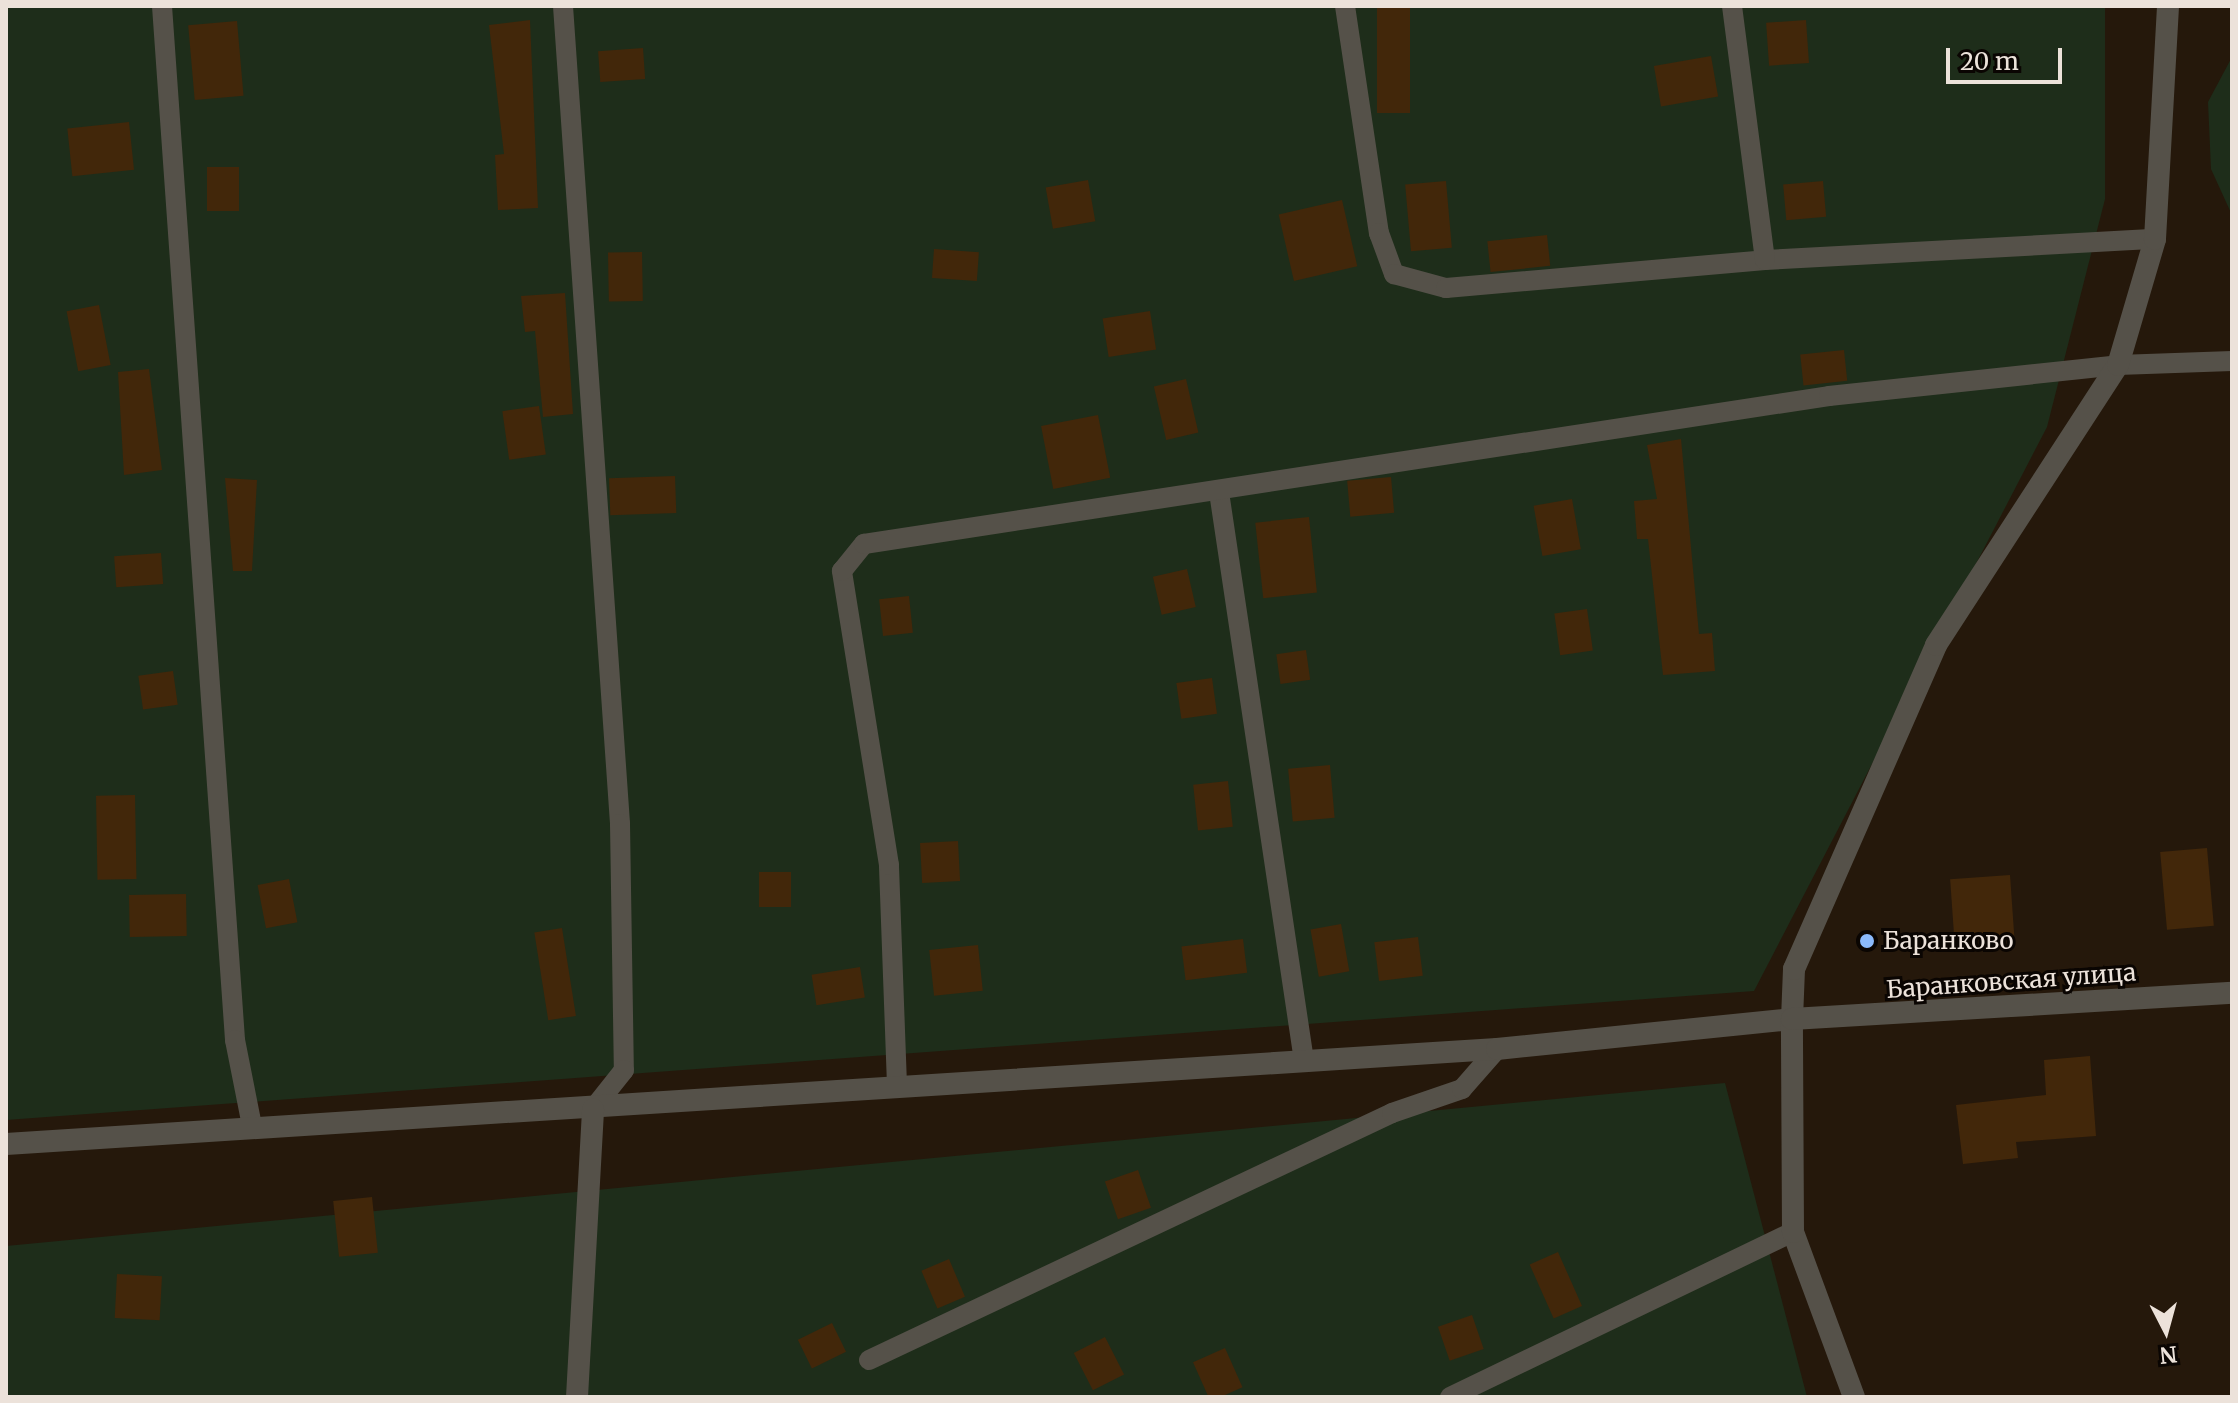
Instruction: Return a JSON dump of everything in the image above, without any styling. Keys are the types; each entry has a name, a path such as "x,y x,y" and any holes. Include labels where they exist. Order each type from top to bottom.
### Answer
{"street":[{"path":"1854,1397 1793,1232 1794,969 1936,645 2118,365 2155,239 2168,6"},
{"name":"Баранковская улица","path":"6,1144 1497,1049 1792,1019 2232,993"},
{"path":"577,1397 593,1109"}],"lane":[{"path":"162,6 235,1040 252,1126"},
{"path":"563,6 620,824 624,1070 593,1109"},
{"path":"1345,6 1379,233 1394,274 1446,288 1765,260 2155,239"},
{"path":"1732,6 1765,260"},
{"path":"897,1085 889,865 842,571 864,544 1219,492 1829,396 2118,365 2232,361"},
{"path":"1219,492 1304,1061"},
{"path":"869,1360 1392,1113 1462,1089 1497,1049"},
{"path":"1450,1397 1793,1232"}],"green space":[{"path":"6,6 2105,6 2105,199 2047,427 1754,991 6,1120"},
{"path":"2232,57 2232,215 2211,169 2208,102"},
{"path":"1725,1083 1807,1397 6,1397 6,1246"}],"building":[{"path":"1377,6 1410,6 1410,113 1377,113"},
{"path":"530,20 538,208 498,210 495,155 504,154 489,25"},
{"path":"1806,20 1809,63 1769,66 1766,23"},
{"path":"237,21 244,96 195,100 188,25"},
{"path":"643,48 645,79 600,82 598,51"},
{"path":"1711,56 1718,96 1661,106 1654,66"},
{"path":"129,122 134,170 72,176 67,128"},
{"path":"207,167 239,167 239,211 207,211"},
{"path":"1088,180 1095,221 1053,229 1046,187"},
{"path":"1446,181 1452,248 1411,251 1405,185"},
{"path":"1823,181 1826,217 1786,220 1783,184"},
{"path":"1342,200 1357,266 1294,281 1279,215"},
{"path":"1547,235 1550,266 1491,272 1487,241"},
{"path":"934,249 979,252 977,281 932,278"},
{"path":"642,252 643,301 609,302 608,253"},
{"path":"565,293 573,414 543,417 535,331 525,332 521,296"},
{"path":"99,305 111,365 78,371 67,311"},
{"path":"1150,311 1156,350 1109,357 1103,319"},
{"path":"1844,350 1847,381 1803,385 1800,355"},
{"path":"149,369 162,470 124,475 118,372"},
{"path":"1186,379 1198,433 1166,440 1154,386"},
{"path":"539,406 546,455 509,460 502,411"},
{"path":"1098,415 1110,478 1053,489 1041,426"},
{"path":"1681,439 1699,634 1712,633 1715,671 1663,675 1648,539 1637,539 1634,501 1657,499 1647,445"},
{"path":"675,476 676,513 610,515 609,478"},
{"path":"1391,477 1394,513 1350,517 1347,481"},
{"path":"225,478 257,480 252,571 233,571"},
{"path":"1572,499 1581,549 1542,556 1534,506"},
{"path":"1309,517 1317,593 1263,598 1255,523"},
{"path":"161,553 163,584 116,587 114,556"},
{"path":"1187,569 1196,607 1162,615 1153,577"},
{"path":"909,596 913,633 883,636 879,599"},
{"path":"1587,609 1593,651 1560,655 1554,614"},
{"path":"1306,650 1310,680 1280,684 1276,654"},
{"path":"173,671 178,705 143,710 138,676"},
{"path":"1212,678 1217,714 1181,719 1176,683"},
{"path":"1330,765 1335,818 1293,821 1288,769"},
{"path":"1228,781 1233,827 1198,830 1193,785"},
{"path":"135,795 136,879 97,880 96,796"},
{"path":"958,841 960,881 922,883 920,843"},
{"path":"2207,848 2214,926 2167,930 2160,852"},
{"path":"759,872 791,872 791,907 759,907"},
{"path":"2010,875 2014,938 1955,942 1950,879"},
{"path":"289,879 297,922 266,928 258,885"},
{"path":"186,894 187,936 130,937 129,895"},
{"path":"1341,924 1349,971 1319,977 1310,929"},
{"path":"562,928 576,1016 548,1020 534,932"},
{"path":"1418,937 1423,976 1379,981 1374,942"},
{"path":"1243,939 1247,973 1186,980 1181,947"},
{"path":"978,945 983,991 934,996 929,950"},
{"path":"860,967 865,998 816,1005 812,975"},
{"path":"2090,1056 2096,1136 2016,1142 2018,1158 1963,1164 1956,1105 2046,1095 2044,1060"},
{"path":"1138,1170 1151,1208 1118,1219 1105,1181"},
{"path":"372,1197 378,1253 339,1257 333,1201"},
{"path":"1558,1252 1582,1306 1554,1319 1530,1265"},
{"path":"949,1259 965,1297 937,1308 921,1271"},
{"path":"117,1274 162,1276 160,1320 115,1318"},
{"path":"1472,1315 1484,1349 1450,1361 1438,1327"},
{"path":"832,1323 846,1352 812,1368 798,1340"},
{"path":"1105,1337 1124,1374 1093,1390 1074,1353"},
{"path":"1225,1348 1242,1387 1221,1397 1209,1397 1193,1362"}],"place":[{"name":"Баранково","path":"1867,941"}]}
